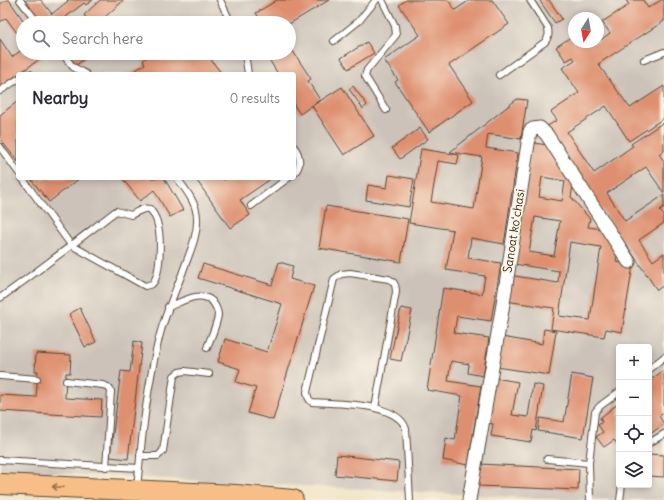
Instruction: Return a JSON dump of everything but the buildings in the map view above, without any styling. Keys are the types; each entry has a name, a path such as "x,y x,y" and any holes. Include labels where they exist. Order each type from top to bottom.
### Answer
{"main road":[{"path":"0,484 292,500"}],"street":[{"name":"Sanoat koʻchasi","path":"469,500 503,302 530,131 540,128 547,135 629,262"}],"lane":[{"path":"20,0 33,16"},
{"path":"220,0 228,16"},
{"path":"334,41 360,21 376,0"},
{"path":"382,0 395,26 396,35 367,70 365,76 386,110"},
{"path":"499,75 546,42 548,38 548,28 530,0"},
{"path":"644,60 664,52"},
{"path":"68,60 73,67 82,72"},
{"path":"246,60 248,72"},
{"path":"0,92 16,80"},
{"path":"0,147 16,169"},
{"path":"296,150 298,153 299,166 296,170"},
{"path":"0,298 71,245 116,211 131,215 145,208 150,209 158,225 160,241 157,277 152,284 145,286 71,245 23,180"},
{"path":"136,491 146,403 160,335 168,307 193,245 197,229 197,217 194,205 178,180"},
{"path":"251,206 285,180"},
{"path":"375,408 396,287 394,282 389,279 350,273 341,274 334,280 307,392 309,400 312,402 375,408 388,412 399,418 404,423 406,429 410,500"},
{"path":"168,307 200,296 206,297 213,302 217,308 218,315 207,348"},
{"path":"652,367 664,357"},
{"path":"140,456 158,456 163,451 174,376 179,372 185,371 209,374"},
{"path":"0,376 37,379"},
{"path":"66,381 103,385 108,387 111,392 106,466"},
{"path":"590,500 588,463 595,412 600,406 616,394"},
{"path":"652,441 664,434"},
{"path":"547,459 588,463"},
{"path":"0,460 139,468"},
{"path":"620,500 622,488"}],"shaded area":[{"path":"0,0 664,0 664,500 567,500 0,470"}]}
